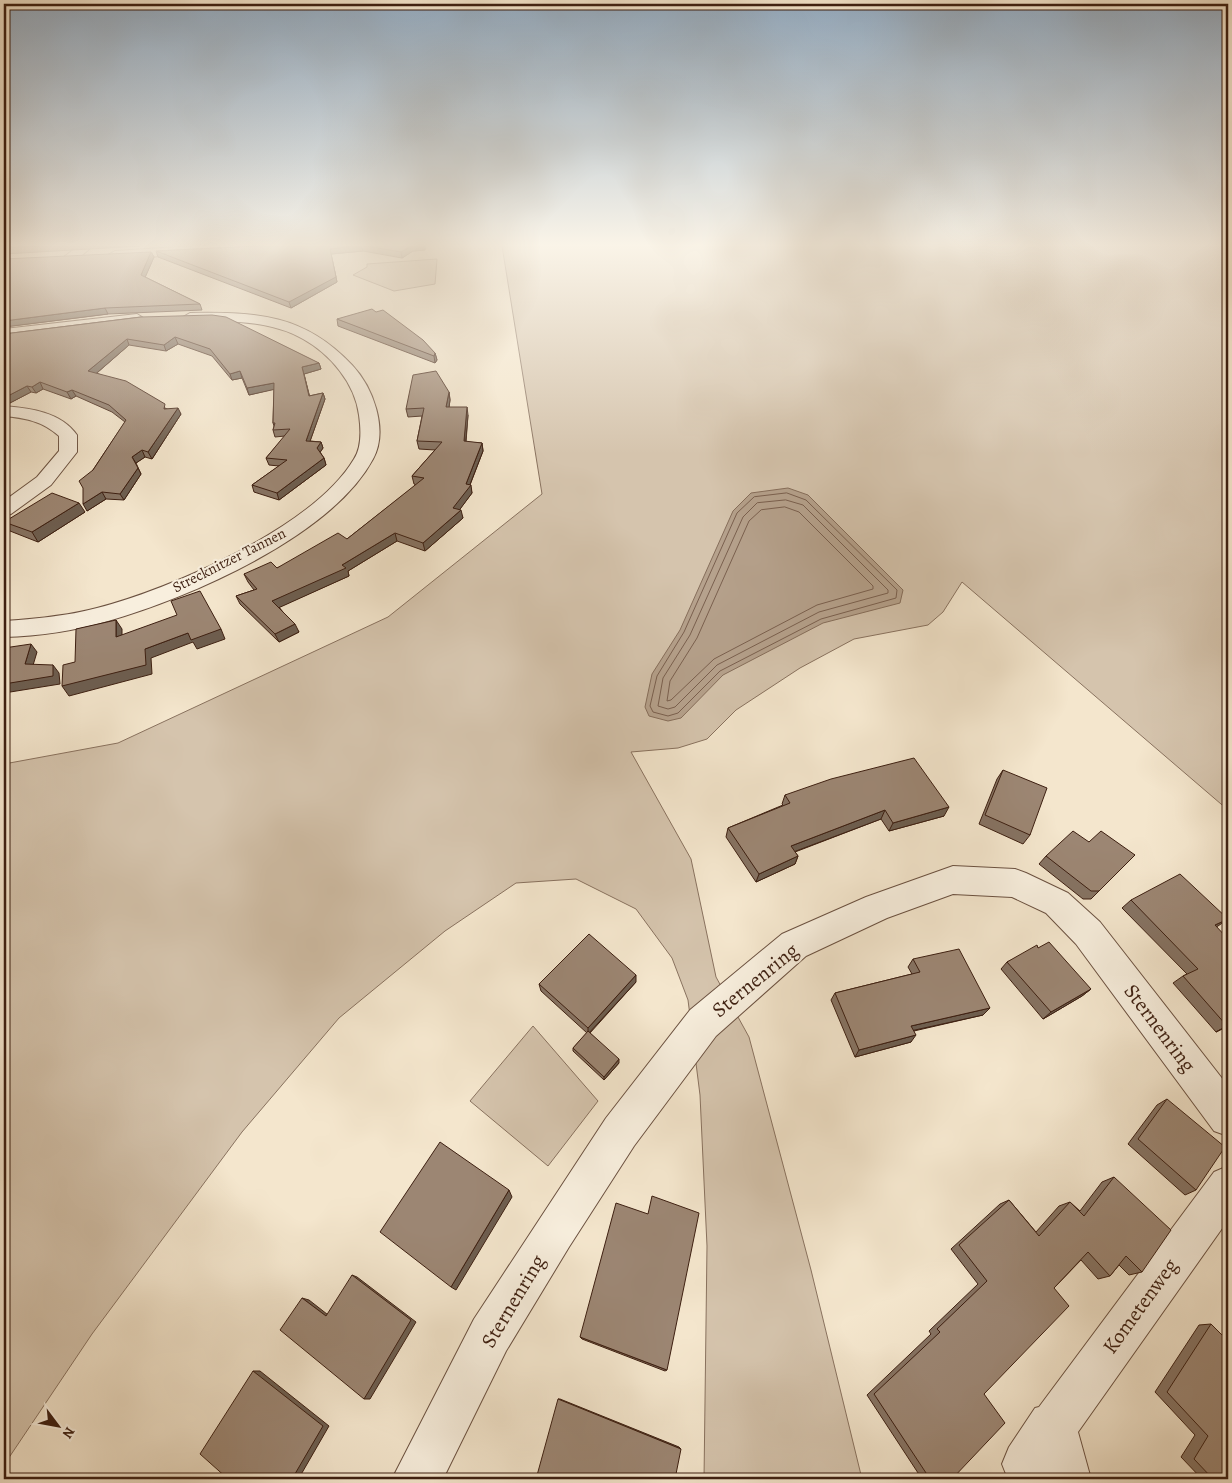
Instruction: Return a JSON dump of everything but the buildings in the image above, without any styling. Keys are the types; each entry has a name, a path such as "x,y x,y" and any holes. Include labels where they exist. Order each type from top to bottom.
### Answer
{"street":[{"name":"Strecknitzer Tannen","path":"4,629 46,627 102,614 155,597 210,573 277,538 320,509 348,482 364,458 369,439 367,403 360,386 322,344 304,333 268,322 221,317 174,318"},
{"path":"4,334 154,318"},
{"path":"4,411 32,414 54,422 68,435 68,452 44,481 4,510"},
{"name":"Sternenring","path":"418,1479 490,1335 554,1232 620,1132 703,1023 794,945 877,907 953,880 1015,883 1057,903 1088,933 1228,1117"},
{"name":"Kometenweg","path":"1046,1472 1052,1426 1228,1186"}],"shaded area":[{"path":"513,315 1228,315 1228,810 962,582 943,612 928,625 854,639 800,668 736,710 707,739 678,748 631,752 691,859 716,977 749,1037 811,1270 862,1479 704,1479 707,1246 700,1095 688,1000 672,958 636,909 576,879 516,883 445,931 339,1018 242,1132 92,1334 4,1465 4,764 118,743 388,617 542,494"},
{"path":"533,1026 598,1101 548,1166 470,1101"}],"water":[{"path":"788,488 808,495 903,590 900,603 823,623 723,675 681,718 668,721 649,716 645,707 652,674 680,630 733,511 751,493"}]}
